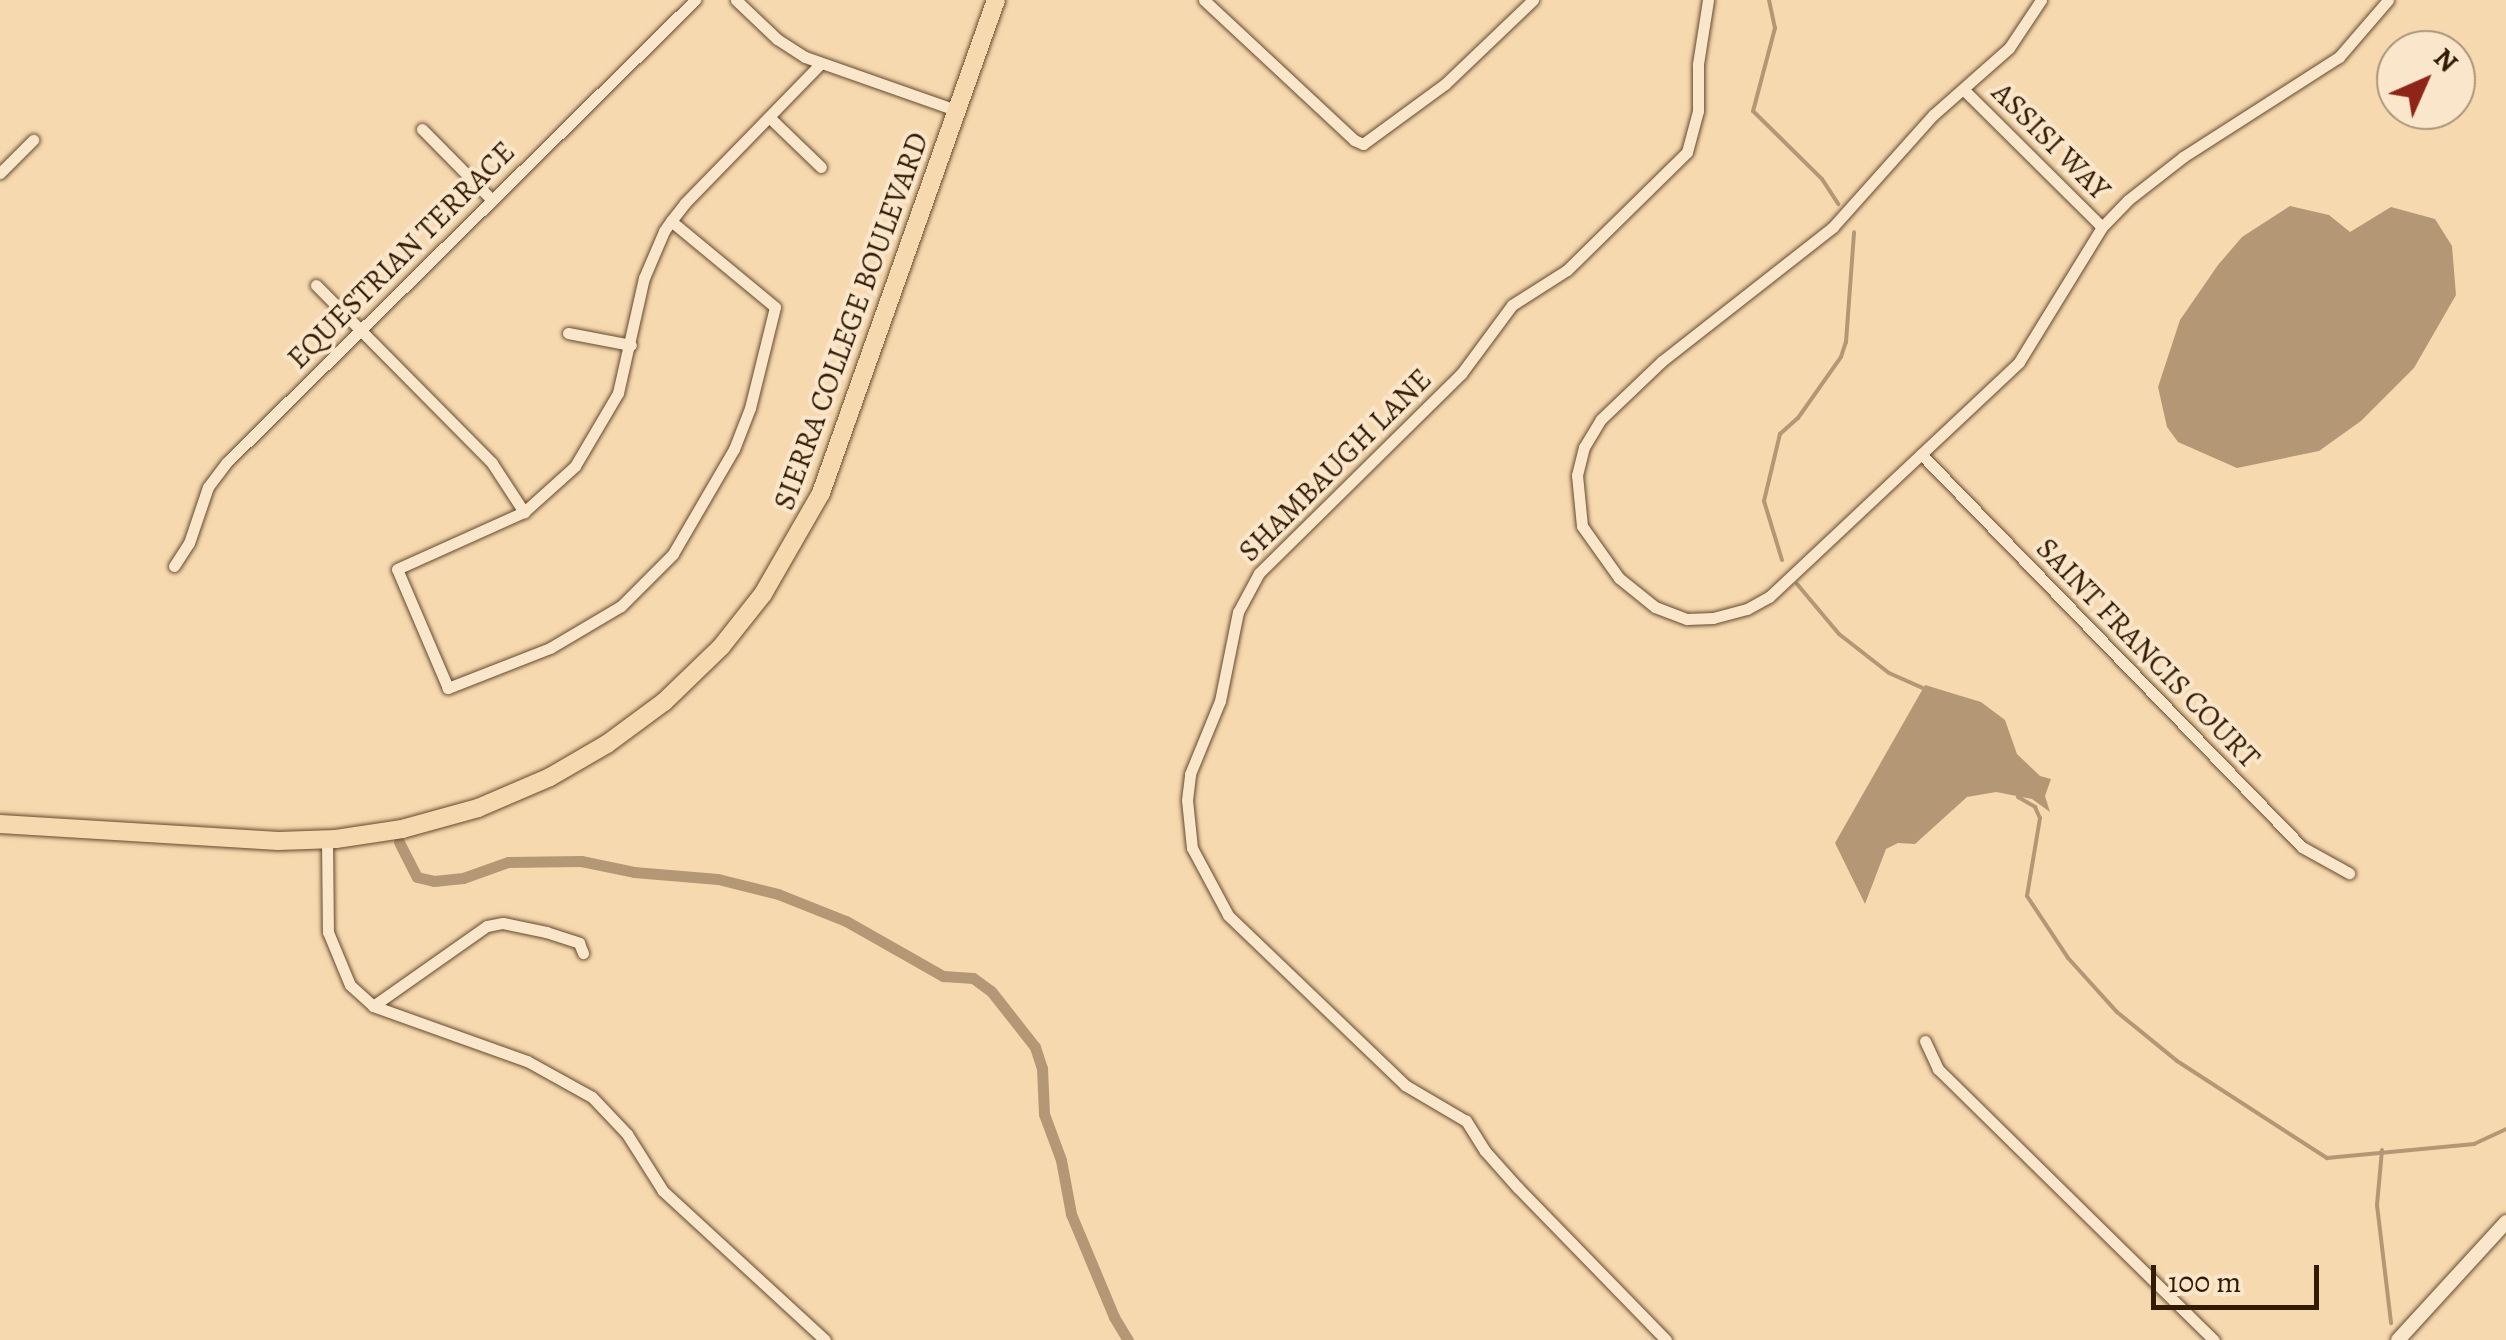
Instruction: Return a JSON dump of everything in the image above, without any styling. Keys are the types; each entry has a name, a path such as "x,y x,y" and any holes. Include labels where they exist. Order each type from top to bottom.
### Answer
{"main road":[{"name":"SIERRA COLLEGE BOULEVARD","path":"0,824 326,840 440,819 550,778 646,717 721,646 778,572 821,493 996,0"}],"street":[{"name":"EQUESTRIAN TERRACE","path":"174,566 189,543 215,476 695,0"},
{"path":"736,0 777,39 820,64 958,111"},
{"path":"1213,3 1354,140 1364,144 1445,84 1533,0"},
{"name":"SHAMBAUGH LANE","path":"1666,1340 1518,1188 1485,1152 1466,1122 1404,1085 1228,915 1192,848 1187,800 1190,774 1220,701 1238,612 1259,573 1462,374 1512,305 1567,270 1687,152 1698,111 1698,64 1708,0"},
{"path":"2042,0 2009,48 1934,116 1834,226 1662,361 1602,419 1580,460 1576,501 1582,526 1620,578 1655,607 1687,619 1746,609 1769,596 2019,362 2102,227 2128,200 2183,157 2339,57 2388,0"},
{"path":"671,221 775,308 750,408 734,449 673,554 621,606 550,648 448,688 398,569 524,512 566,477 618,393 648,266 671,221 820,64"},
{"name":"ASSISI WAY","path":"1964,90 2102,227"},
{"path":"768,117 821,167"},
{"path":"422,129 492,200"},
{"path":"0,173 32,140"},
{"path":"316,285 492,463 524,512"},
{"path":"568,333 631,345"},
{"name":"SAINT FRANCIS COURT","path":"1922,454 2302,847 2349,874"},
{"path":"326,840 330,946 350,984 373,1006 527,1062 592,1097 619,1124 674,1203 825,1340"},
{"path":"373,1006 487,926 502,923 546,932 579,944 582,952"},
{"path":"1925,1041 1938,1069 2214,1340"},
{"path":"2398,1340 2506,1222"}],"shaded area":[{"path":"2290,206 2329,215 2350,232 2391,207 2435,219 2452,246 2456,295 2414,368 2361,421 2319,451 2237,468 2178,442 2167,427 2158,387 2180,320 2218,265 2242,237"},
{"path":"1925,685 1981,702 2005,720 2017,754 2040,776 2051,779 2045,796 2050,812 2032,799 1996,792 1967,797 1915,844 1898,843 1886,849 1865,904 1835,843"}],"waterway":[{"path":"1769,0 1775,28 1753,111 1822,179 1838,204"},
{"path":"1782,560 1764,501 1780,434 1798,418 1841,357 1846,342 1854,232"},
{"path":"1797,584 1839,634 1889,673 1922,688"},
{"path":"2018,797 2035,807 2040,818 2027,896 2068,958 2117,1012 2177,1061 2327,1158 2474,1144 2506,1129"},
{"path":"399,842 417,877 434,881 463,878 508,862 581,861 634,872 718,879 778,894 846,921 943,976 973,978 991,991 1035,1047 1042,1068 1044,1114 1061,1160 1071,1214 1114,1317 1128,1340"},
{"path":"2382,1150 2377,1205 2391,1323"}]}
